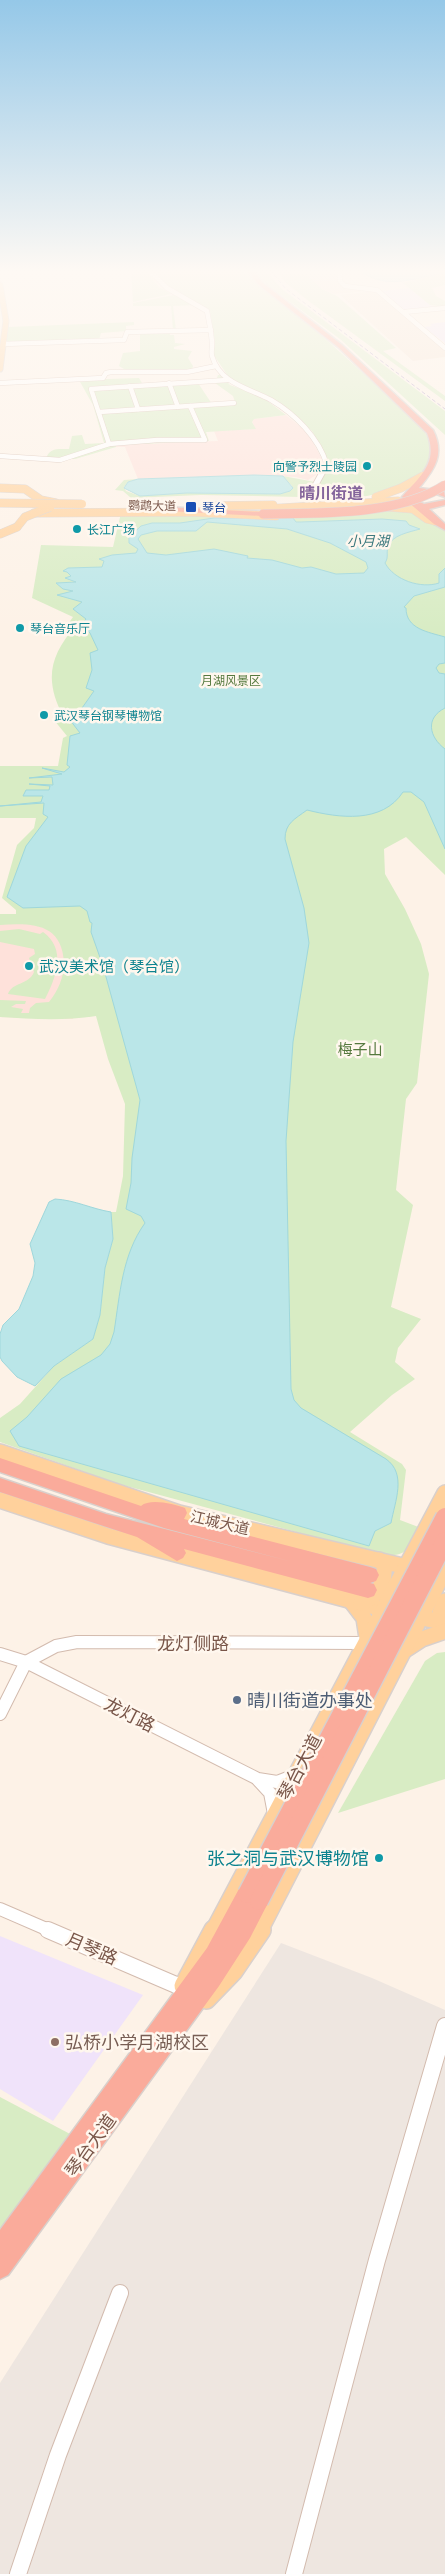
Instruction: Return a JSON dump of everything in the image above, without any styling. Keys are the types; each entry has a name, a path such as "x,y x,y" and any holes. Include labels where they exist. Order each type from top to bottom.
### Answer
{"highway":[{"path":"386,390 427,429 437,444 438,452 434,464 406,497 414,504 425,509 435,521 445,527"},
{"path":"391,390 437,434 444,449 438,472"},
{"path":"435,481 443,491"},
{"path":"410,493 425,490 443,491"},
{"path":"166,509 263,514 306,513 398,504 443,491"},
{"path":"414,504 441,504 438,510 445,514"},
{"name":"江城大道","path":"0,1465 164,1521 366,1586"},
{"name":"江城大道","path":"0,1485 76,1512 129,1527 366,1586"},
{"path":"110,1503 179,1513"},
{"name":"琴台大道","path":"0,2249 175,2019 232,1949 253,1897 445,1517"},
{"path":"129,1527 177,1553"},
{"name":"琴台大道","path":"253,1897 445,1541"},
{"name":"琴台大道","path":"0,2267 175,2019"}],"main road":[{"path":"364,500 390,493 423,476"},
{"path":"0,488 28,490 41,500 59,504"},
{"path":"0,505 22,497 28,490"},
{"path":"364,500 410,493"},
{"name":"鹦鹉大道","path":"0,505 51,507 250,506 364,500"},
{"name":"鹦鹉大道","path":"0,505 59,504 166,509 292,508 390,501 414,504"},
{"path":"0,505 13,512 20,520 17,527"},
{"path":"31,513 46,511 190,512 262,516 305,515 399,506 413,508 427,519 435,521"},
{"path":"0,534 17,527 25,516 51,507"},
{"name":"江城大道","path":"0,1452 179,1513 366,1586 382,1609 445,1622"},
{"name":"琴台大道","path":"175,2019 183,1988 445,1493"},
{"name":"江城大道","path":"0,1500 108,1536 177,1553 366,1586 405,1567 444,1574"},
{"name":"琴台大道","path":"175,2019 233,1972 258,1935 444,1574"},
{"path":"366,1586 364,1618 366,1641"},
{"path":"445,1601 440,1614 445,1622"},
{"path":"403,1652 422,1639 445,1631"}],"street":[{"path":"91,390 109,444"},
{"path":"131,390 138,410"},
{"path":"171,390 178,407"},
{"path":"246,390 265,397 312,435 327,465 311,493 313,504"},
{"path":"98,412 234,403"},
{"path":"0,456 61,460 109,444 157,440 205,440 190,406"},
{"name":"龙灯侧路","path":"26,1662 56,1646 77,1642 366,1641"},
{"name":"龙灯路","path":"0,1654 26,1662 258,1779"},
{"path":"0,1714 26,1662"},
{"path":"258,1779 265,1782 279,1782 295,1775"},
{"path":"258,1779 270,1794 274,1814"},
{"name":"月琴路","path":"0,1909 183,1988"},
{"path":"294,2574 377,2260 445,2026"},
{"path":"18,2574 58,2455 120,2293"}],"shaded area":[{"path":"286,415 308,433 323,461 324,467 322,471 308,480 296,477 254,475 138,479 125,447 116,447 116,445 218,441 214,431 255,429 253,419"},
{"path":"0,914 68,921 73,1019 0,1017"},
{"name":"弘桥小学月湖校区","path":"0,1936 143,1995 53,2121 0,2089"},
{"path":"281,1943 372,1978 445,2010 445,2574 0,2574 0,2383"}],"green space":[{"path":"85,390 203,390 212,404 235,402 233,396 225,390 244,390 261,396 286,415 254,419 252,422 256,429 206,432 209,441 116,445 116,447 75,459 46,459 49,452 58,449 69,449 72,436 82,435 85,444 104,443 93,405"},
{"path":"252,390 382,390 423,428 434,452 417,477 403,485 365,496 338,500 315,499 313,493 329,464 312,431 277,403"},
{"path":"396,390 417,390 445,411 445,435"},
{"path":"430,390 437,390 445,396 445,401"},
{"path":"283,476 315,482 307,496 301,497 201,495 131,498 123,491 115,490 124,480 138,479 128,482 124,487 126,491 140,496 187,493 280,494 290,491 292,486"},
{"name":"月湖风景区","path":"406,508 427,522 445,529 445,875 406,837 384,849 385,874 405,909 421,944 429,974 417,1083 406,1099 396,1190 413,1205 391,1307 421,1319 398,1348 395,1362 415,1379 392,1395 350,1432 402,1464 406,1470 400,1520 421,1528 412,1543 403,1552 384,1555 119,1484 0,1442 0,1418 20,1404 54,1366 93,1339 100,1315 105,1268 113,1239 111,1212 116,1212 123,1176 125,1104 108,1059 96,1016 60,1019 0,1017 0,1000 26,1001 25,1004 16,1004 11,1007 23,1009 21,1013 29,1013 30,1008 36,1003 49,1002 60,984 64,963 58,940 43,928 23,924 0,925 0,914 16,914 16,910 2,898 17,845 34,828 36,818 0,818 0,766 58,766 63,738 67,736 54,720 64,718 54,692 52,669 60,648 76,625 68,624 73,617 32,598 41,545 113,547 121,513"},
{"name":"武汉美术馆（琴台馆）","path":"19,929 40,934 43,932 55,947 57,955 56,973 45,999 8,994 13,987 28,979 34,972 29,958 35,954 34,949 0,942 0,931"},
{"path":"445,1652 445,1779 338,1813 425,1661 437,1653"},
{"path":"0,2097 72,2135 0,2229"}],"water":[{"path":"254,475 283,476 293,488 280,494 187,493 140,496 124,488 128,482 138,479"},
{"name":"月湖风景区","path":"214,518 293,518 296,522 382,519 406,521 409,525 420,529 401,535 390,543 385,563 389,569 409,582 432,585 439,583 439,574 445,568 445,587 414,596 404,607 410,621 414,625 425,631 445,637 445,663 439,664 436,668 439,673 445,674 445,708 434,717 432,728 435,739 445,749 445,849 424,802 411,792 403,792 394,802 372,814 346,816 307,810 289,825 285,834 304,908 309,943 293,1042 286,1141 291,1389 294,1400 301,1408 386,1459 396,1472 398,1488 391,1523 375,1531 369,1546 19,1446 10,1431 27,1417 61,1379 101,1355 110,1344 114,1332 123,1275 131,1248 145,1223 141,1216 126,1209 131,1183 132,1158 140,1100 103,966 91,932 92,923 87,911 80,906 23,908 7,897 26,846 48,817 43,814 44,803 0,806 41,802 43,796 23,796 26,790 49,790 50,786 29,784 53,785 52,777 29,778 62,774 42,768 64,772 70,767 67,765 70,736 80,733 70,720 82,708 94,691 86,688 92,670 90,653 98,650 90,633 82,624 86,619 73,609 82,602 57,595 73,591 63,589 56,583 76,582 65,578 71,576 63,571 68,568 102,567 104,561 99,559 112,555 136,553 138,549 129,543 129,537 141,526 152,523 180,523","holes":["207,522 287,529 330,543 366,562 368,568 364,573 336,574 311,567 302,568 272,560 247,558 248,556 214,549 166,555 147,553 138,539 141,535 157,531 196,531"]},
{"path":"55,1199 111,1212 113,1239 105,1268 100,1315 93,1339 54,1366 35,1386 17,1377 2,1361 0,1357 0,1334 3,1325 19,1309 33,1276 35,1263 30,1244 49,1202"}],"railway":[{"path":"420,390 445,409"}],"place":[{"name":"向警予烈士陵园","path":"367,466"},
{"name":"琴台","path":"191,507"},
{"name":"长江广场","path":"77,529"},
{"name":"琴台音乐厅","path":"20,628"},
{"name":"武汉琴台钢琴博物馆","path":"44,715"},
{"name":"武汉美术馆（琴台馆）","path":"29,966"},
{"name":"晴川街道办事处","path":"237,1700"},
{"name":"张之洞与武汉博物馆","path":"379,1858"},
{"name":"弘桥小学月湖校区","path":"55,2042"}],"district":[{"name":"晴川街道","path":"331,492"}],"water label":[{"name":"小月湖","path":"368,540"}],"park label":[{"name":"梅子山","path":"360,1049"}]}
